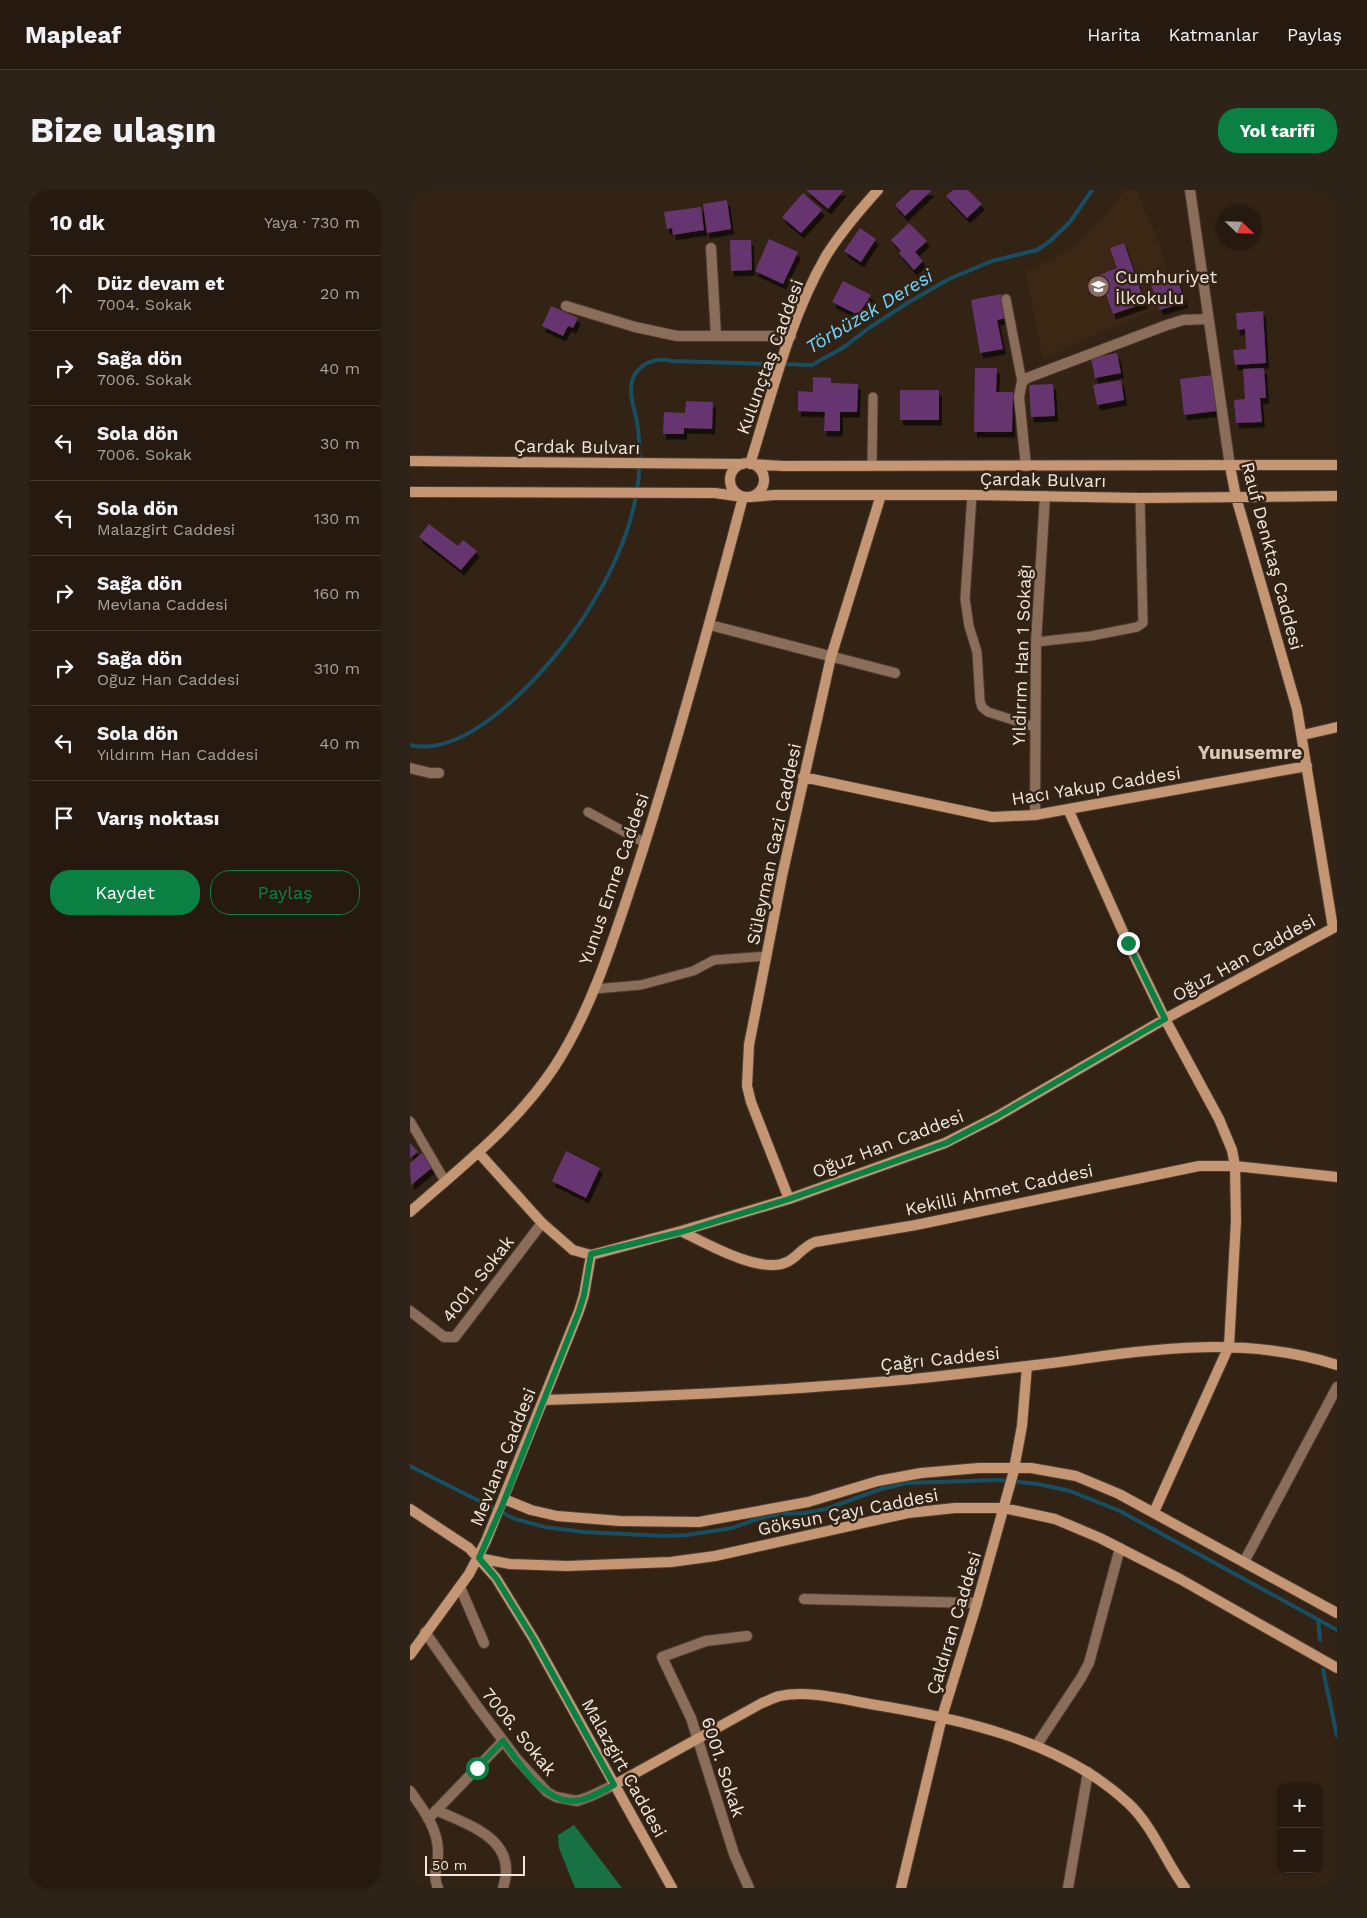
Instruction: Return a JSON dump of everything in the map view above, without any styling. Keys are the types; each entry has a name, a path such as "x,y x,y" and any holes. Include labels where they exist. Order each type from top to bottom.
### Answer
{"street":[{"name":"Kulunçtaş Caddesi","path":"747,464 791,336 810,288 826,257 847,226 878,190"},
{"name":"Rauf Denktaş Caddesi","path":"1190,190 1236,497 1292,688 1302,735 1335,927"},
{"path":"711,248 716,336"},
{"path":"566,306 658,332 684,336 791,336"},
{"path":"1026,466 1019,398 1022,382 1027,378 1167,325 1183,320 1208,319"},
{"name":"Çardak Bulvarı","path":"410,461 747,464 783,466 1337,465"},
{"path":"747,464 761,471 764,481 758,493 746,497 732,490 730,480 735,468 747,464"},
{"name":"Çardak Bulvarı","path":"410,492 715,493 746,497 775,495 972,495 1140,498 1337,496"},
{"name":"Süleyman Gazi Caddesi","path":"789,1199 758,1124 747,1086 749,1045 803,777 831,657 881,495"},
{"name":"Yıldırım Han 1 Sokağı","path":"1035,815 1036,642 1045,496"},
{"name":"Yunus Emre Caddesi","path":"410,1212 478,1153 521,1109 555,1065 569,1041 594,988 610,947 676,745 746,497"},
{"path":"710,625 895,673"},
{"path":"1302,735 1337,727"},
{"name":"Hacı Yakup Caddesi","path":"803,777 992,817 1035,815 1307,766"},
{"path":"410,768 430,774 439,773"},
{"path":"1068,809 1128,943 1165,1019 1219,1119 1232,1150 1235,1166 1236,1221 1229,1346 1154,1512"},
{"name":"Oğuz Han Caddesi","path":"591,1254 681,1232 789,1199 946,1143 996,1117 1165,1019 1335,927"},
{"path":"478,1153 542,1223 572,1250 591,1254"},
{"name":"Kekilli Ahmet Caddesi","path":"681,1232 746,1261 779,1265 787,1262 806,1246 815,1242 916,1225 1199,1166 1235,1166 1337,1176"},
{"name":"4001. Sokak","path":"410,1311 444,1337 455,1337 542,1223"},
{"name":"Mevlana Caddesi","path":"410,1655 479,1558 503,1503 584,1295 591,1254"},
{"name":"Çağrı Caddesi","path":"544,1400 725,1394 821,1388 1027,1366 1135,1352 1229,1346 1293,1353 1337,1365"},
{"name":"Çaldıran Caddesi","path":"902,1888 942,1717 977,1603 1014,1471 1022,1426 1027,1366"},
{"path":"1244,1562 1337,1387"},
{"name":"Göksun Çayı Caddesi","path":"503,1503 580,1519 699,1522 815,1500 894,1478 947,1470 1014,1471 1039,1469 1076,1476 1119,1494 1337,1613"},
{"name":"Göksun Çayı Caddesi","path":"479,1558 510,1564 553,1566 671,1562 715,1556 908,1514 955,1508 1004,1508 1072,1525 1120,1548 1180,1578 1337,1668"},
{"name":"Malazgirt Caddesi","path":"410,1509 469,1548 496,1578 533,1638 672,1888"},
{"path":"1036,1746 1089,1663 1120,1548"},
{"path":"460,1587 484,1643"},
{"path":"804,1599 977,1603"},
{"name":"7006. Sokak","path":"425,1632 503,1741 534,1781 547,1792 556,1798 577,1801 614,1785"},
{"name":"6001. Sokak","path":"747,1636 706,1641 662,1657 691,1718 734,1854 749,1888"},
{"path":"614,1785 778,1696 792,1694 851,1701 942,1717 1036,1746 1088,1772 1137,1811 1184,1888"},
{"path":"428,1819 503,1741"},
{"path":"1068,1888 1088,1772"},
{"path":"410,1791 428,1819 437,1843 438,1852 434,1877 438,1888"},
{"path":"436,1810 474,1827 487,1835 498,1846 506,1860 508,1870 503,1888"}],"lane":[{"path":"1006,299 1022,382"},
{"path":"872,465 873,397"},
{"path":"972,495 965,599 969,626 977,652 980,701 982,707 988,712 1035,727"},
{"path":"1036,642 1090,636 1137,627 1143,623 1140,498"},
{"path":"588,812 645,843"},
{"path":"594,988 641,986 692,971 714,960 767,956"},
{"path":"410,1121 445,1181"}],"shaded area":[{"name":"Cumhuriyet İlkokulu","path":"1125,190 1136,190 1159,243 1175,303 1119,324 1043,359 1025,270 1034,269 1074,247 1103,218"}],"green space":[{"path":"574,1825 622,1888 575,1888 559,1848 558,1835"}],"building":[{"path":"806,190 844,190 828,209"},
{"path":"911,190 932,190 905,216 895,205"},
{"path":"953,190 968,190 982,204 967,218 946,196"},
{"path":"803,193 822,210 801,233 782,217"},
{"path":"727,200 731,229 707,233 703,204"},
{"path":"701,207 704,230 673,235 672,228 667,229 664,212"},
{"path":"909,223 927,241 915,252 923,261 914,270 899,253 901,251 891,240"},
{"path":"860,228 876,239 861,262 844,251"},
{"path":"769,239 798,252 783,284 755,271"},
{"path":"730,240 751,240 752,270 731,271"},
{"path":"1124,243 1145,303 1113,314 1099,275 1117,268 1110,248"},
{"path":"1176,275 1185,302 1160,310 1151,284"},
{"path":"843,281 871,295 858,315 832,302"},
{"path":"1002,294 1006,318 997,320 1003,349 980,353 971,300"},
{"path":"551,306 578,318 573,328 568,326 563,336 542,326"},
{"path":"1263,311 1266,363 1235,365 1233,350 1246,349 1245,329 1237,330 1236,313"},
{"path":"1117,353 1121,373 1095,378 1091,358"},
{"path":"975,368 997,368 996,392 1013,392 1012,432 974,432"},
{"path":"1264,368 1266,398 1260,398 1262,422 1236,423 1234,400 1245,399 1243,369"},
{"path":"1212,375 1217,411 1184,415 1180,379"},
{"path":"813,377 831,378 831,383 858,384 857,412 840,412 840,431 824,431 825,412 798,411 798,391 813,392"},
{"path":"1121,380 1124,400 1097,405 1093,385"},
{"path":"1053,384 1055,416 1031,417 1029,385"},
{"path":"900,390 939,390 939,420 900,420"},
{"path":"686,401 713,402 712,429 684,428 684,434 663,434 664,412 685,413"},
{"path":"429,524 458,546 463,540 477,551 461,570 419,537"},
{"path":"410,1143 418,1152 410,1158"},
{"path":"566,1151 600,1168 586,1198 552,1181"},
{"path":"422,1153 433,1167 411,1185 410,1163"}],"waterway":[{"name":"Törbüzek Deresi","path":"410,745 434,746 460,737 486,722 511,702 556,655 595,599 622,545 635,501 640,447 631,387 638,370 648,363 659,360 812,365 844,347 909,302 949,279 992,261 1037,250 1049,242 1070,222 1092,190"},
{"path":"410,1466 515,1519 545,1527 584,1532 666,1536 687,1535 732,1528 760,1518 826,1509 881,1489 907,1483 998,1480 1038,1484 1070,1491 1120,1511 1337,1630"},
{"path":"1318,1620 1320,1640"},
{"path":"1323,1670 1337,1736"}],"place":[{"name":"Cumhuriyet İlkokulu","path":"1099,287"}],"district":[{"name":"Yunusemre","path":"1250,752"}],"route":[{"path":"477,1768 503,1741 534,1781 556,1798 577,1801 614,1785 533,1638 496,1578 479,1558 502,1506 579,1311 587,1284 591,1254 681,1232 789,1199 946,1143 996,1117 1165,1019 1128,943"}]}
